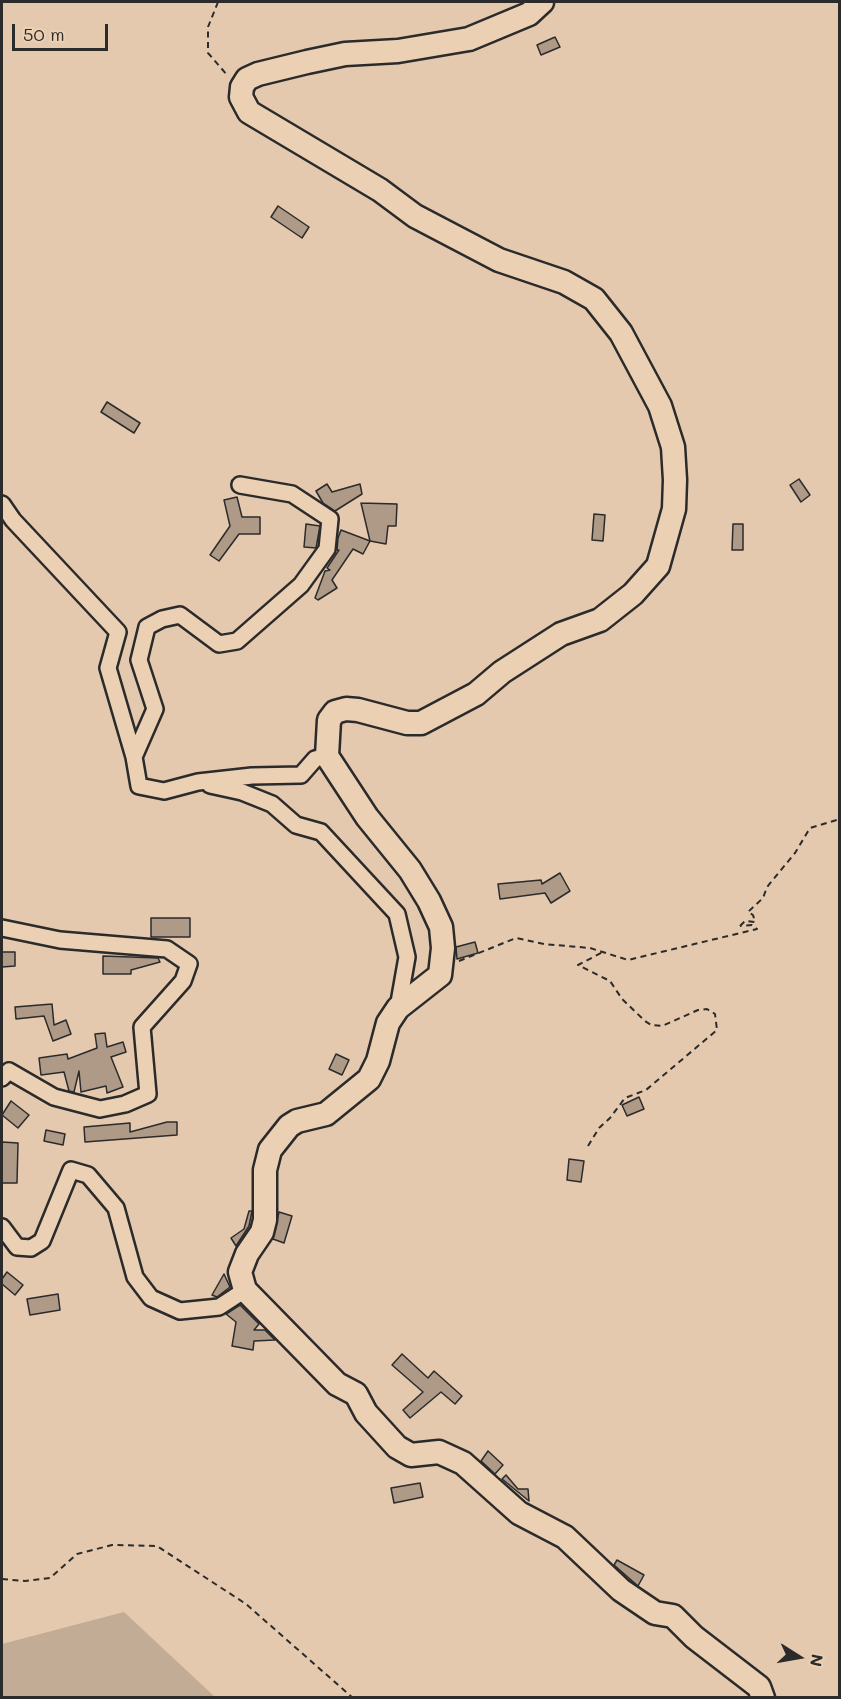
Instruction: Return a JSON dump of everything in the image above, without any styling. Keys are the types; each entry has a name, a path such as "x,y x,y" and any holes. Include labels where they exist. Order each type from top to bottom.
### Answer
{"street":[{"path":"542,2 529,14 468,39 398,51 345,54 307,62 247,78 242,87 241,97 249,112 380,190 415,216 499,260 564,282 594,299 621,333 660,406 673,447 674,509 668,540 658,566 633,594 600,620 561,634 502,672 476,694 421,723 407,723 358,710 335,712 329,720 327,756 367,817 410,870 429,901 441,927 443,948 440,975 398,1008 388,1023 378,1061 369,1080 326,1114 297,1121 289,1126 270,1150 265,1170 265,1220 262,1232 247,1254 240,1272 245,1290 337,1383 358,1397 366,1413 403,1452 411,1455 439,1452 463,1463 519,1513 565,1537 621,1590 655,1613 673,1616 759,1687 764,1698"},
{"path":"134,757 155,709 139,660 147,627 162,619 180,615 219,644 237,640 301,585 327,549 330,519 292,494 240,484"},
{"path":"2,504 13,520 118,632 108,668 134,757 139,786 164,791 198,782 252,776 301,775 315,759 327,756"},
{"path":"198,782 242,792 272,804 296,825 321,832 397,914 407,957 398,1008"},
{"path":"2,928 60,940 167,949 189,964 183,981 142,1027 148,1094 125,1104 100,1109 54,1097 9,1071 2,1078"},
{"path":"2,1227 16,1246 31,1248 42,1241 71,1170 88,1175 116,1208 135,1277 151,1298 180,1311 219,1307 245,1290"}],"path":[{"path":"218,2 208,27 208,52 219,69 242,87"},
{"path":"440,975 458,962 516,938 603,952 628,960 757,929 752,925 740,926 745,921 755,922 753,915 748,912 764,898 767,887 795,853 810,828 840,819"},
{"path":"588,1146 599,1128 626,1098 646,1090 717,1030 715,1014 707,1009 698,1010 662,1026 651,1025 645,1021 622,999 610,981 578,965 603,952"},
{"path":"2,1579 25,1581 50,1578 77,1554 112,1545 157,1546 246,1605 353,1698"}],"shaded area":[{"path":"124,1612 215,1697 2,1697 2,1644"}],"building":[{"path":"555,37 560,47 541,55 537,45"},
{"path":"278,206 309,227 302,238 271,217"},
{"path":"107,402 140,423 134,433 101,412"},
{"path":"799,479 810,495 801,502 790,485"},
{"path":"327,484 332,492 360,484 362,494 335,511 323,503 316,491"},
{"path":"237,497 242,517 260,517 260,534 239,534 219,561 210,555 230,526 224,500"},
{"path":"361,503 397,504 396,526 388,526 386,544 370,541"},
{"path":"594,514 605,515 603,541 592,540"},
{"path":"306,524 320,526 316,548 304,547"},
{"path":"733,524 743,524 743,550 732,550"},
{"path":"341,530 370,541 363,554 353,549 332,580 337,588 318,600 315,598 325,571 330,570 327,568 339,550 337,550 338,538"},
{"path":"560,873 570,891 551,903 545,893 500,899 498,884 541,880 542,884"},
{"path":"151,918 190,918 190,937 151,937"},
{"path":"475,942 478,953 457,959 456,947"},
{"path":"2,952 15,952 15,966 2,967"},
{"path":"103,956 158,958 160,962 131,970 131,974 103,974"},
{"path":"52,1004 54,1025 66,1020 71,1034 53,1041 44,1016 16,1019 15,1007"},
{"path":"105,1033 107,1047 123,1042 126,1052 111,1057 123,1087 107,1093 106,1086 81,1092 79,1071 74,1092 69,1091 64,1072 41,1075 39,1058 67,1054 68,1059 97,1048 95,1034"},
{"path":"336,1054 349,1060 342,1075 329,1069"},
{"path":"639,1097 644,1109 627,1116 622,1105"},
{"path":"11,1101 29,1115 18,1128 2,1115"},
{"path":"167,1122 177,1122 177,1135 85,1142 84,1127 130,1123 130,1132"},
{"path":"46,1130 65,1134 63,1145 44,1141"},
{"path":"2,1142 18,1143 17,1183 2,1183"},
{"path":"569,1159 584,1161 581,1182 567,1180"},
{"path":"249,1211 252,1211 249,1226 236,1246 231,1238 244,1229"},
{"path":"279,1212 292,1216 284,1243 273,1239"},
{"path":"7,1272 23,1285 15,1295 2,1284 2,1279"},
{"path":"224,1274 230,1287 217,1297 212,1295"},
{"path":"58,1294 60,1310 30,1315 27,1299"},
{"path":"240,1305 259,1324 254,1330 265,1330 275,1340 254,1341 253,1350 232,1346 236,1322 226,1314"},
{"path":"402,1354 428,1378 434,1371 462,1396 455,1404 441,1392 410,1418 403,1410 423,1392 392,1365"},
{"path":"488,1451 503,1465 495,1474 481,1461"},
{"path":"506,1475 518,1489 528,1489 529,1501 502,1479"},
{"path":"420,1483 423,1497 394,1503 391,1488"},
{"path":"617,1560 644,1575 638,1586 614,1565"}]}
